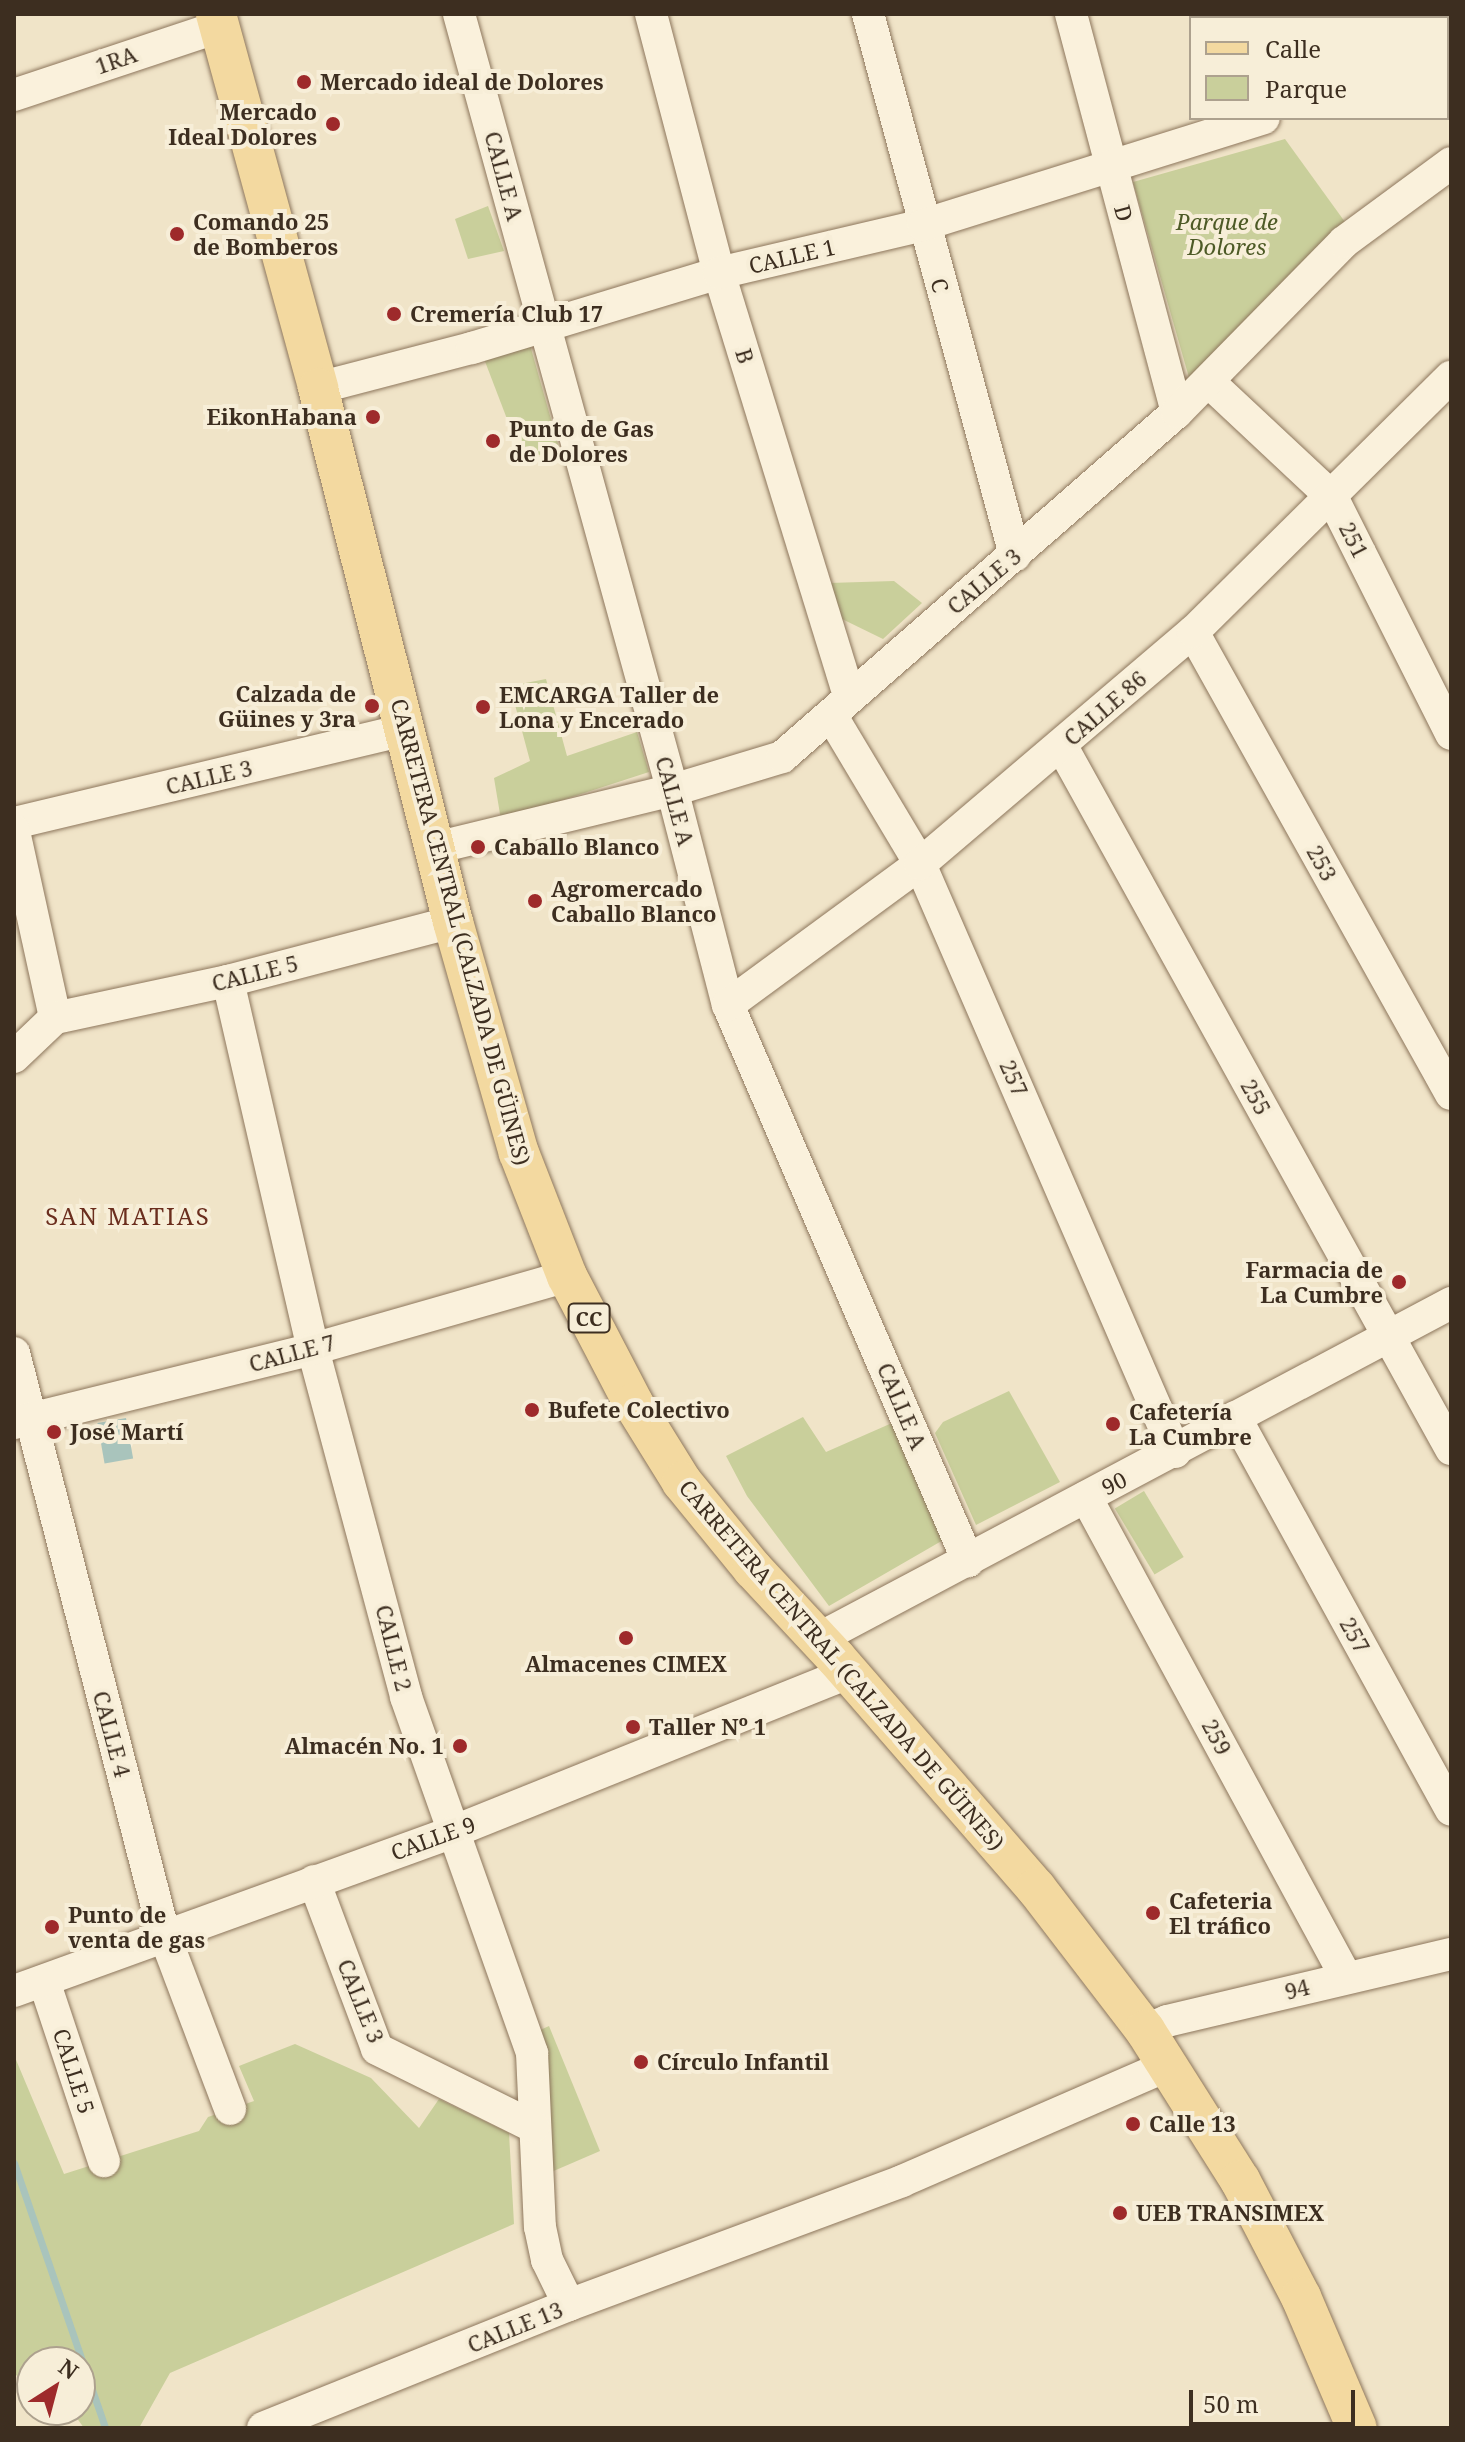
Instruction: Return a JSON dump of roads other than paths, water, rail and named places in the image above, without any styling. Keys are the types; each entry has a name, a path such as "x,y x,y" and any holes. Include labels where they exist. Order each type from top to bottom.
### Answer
{"main road":[{"name":"CARRETERA CENTRAL (CALZADA DE GÜINES)","path":"218,20 318,388 453,922 519,1153 567,1276 633,1403 682,1482 753,1569 849,1673 1036,1888 1145,2030 1240,2180 1301,2297 1357,2428"}],"street":[{"name":"CALLE A","path":"459,14 673,790 728,1005 968,1561"},
{"name":"B","path":"651,14 719,273 840,705"},
{"name":"C","path":"868,14 1015,555"},
{"name":"D","path":"1071,14 1177,412"},
{"name":"1RA","path":"14,95 218,20"},
{"name":"CALLE 1","path":"318,388 545,327 719,273 923,225 1258,120"},
{"name":"CALLE 3","path":"435,848 673,790 782,757 1177,412 1344,242 1451,163"},
{"name":"CALLE 86","path":"728,1005 920,864 1193,632 1451,377"},
{"name":"251","path":"1209,382 1332,497 1451,734"},
{"name":"253","path":"1193,632 1451,1094"},
{"name":"257","path":"840,705 920,864 1175,1452"},
{"name":"CALLE 3","path":"14,823 405,730"},
{"name":"255","path":"1061,745 1451,1449"},
{"path":"14,831 55,1018 14,1057"},
{"name":"CALLE 5","path":"55,1018 228,981 453,922"},
{"name":"CALLE 2","path":"228,981 313,1349 406,1697 532,2053 540,2227 547,2260 569,2305"},
{"name":"CALLE 7","path":"22,1420 313,1349 567,1276"},
{"name":"90","path":"818,1639 1451,1303"},
{"name":"CALLE 4","path":"14,1353 22,1420 164,1934 230,2109"},
{"name":"257","path":"1235,1417 1451,1810"},
{"name":"259","path":"1086,1497 1346,1977"},
{"name":"CALLE 9","path":"29,1986 164,1934 455,1831 849,1673"},
{"name":"CALLE 3","path":"314,1881 377,2049 534,2127"},
{"name":"94","path":"1145,2030 1167,2021 1451,1954"},
{"name":"CALLE 5","path":"29,1986 104,2161"},
{"name":"CALLE 13","path":"263,2428 569,2305 902,2181 1167,2066"}],"water":[{"path":"126,1418 133,1458 105,1463 97,1423"}],"waterway":[{"path":"14,2163 105,2428"}],"place":[{"name":"Mercado ideal de Dolores","path":"304,82"},
{"name":"Mercado Ideal Dolores","path":"333,124"},
{"name":"Comando 25 de Bomberos","path":"177,234"},
{"name":"Cremería Club 17","path":"394,314"},
{"name":"EikonHabana","path":"373,417"},
{"name":"Punto de Gas de Dolores","path":"493,441"},
{"name":"Calzada de Güines y 3ra","path":"372,706"},
{"name":"EMCARGA Taller de Lona y Encerado","path":"483,707"},
{"name":"Caballo Blanco","path":"478,847"},
{"name":"Agromercado Caballo Blanco","path":"535,901"},
{"name":"Farmacia de La Cumbre","path":"1399,1282"},
{"name":"Bufete Colectivo","path":"532,1410"},
{"name":"Cafetería La Cumbre","path":"1113,1424"},
{"name":"José Martí","path":"54,1432"},
{"name":"Almacenes CIMEX","path":"626,1638"},
{"name":"Taller Nº 1","path":"633,1727"},
{"name":"Almacén No. 1","path":"460,1746"},
{"name":"Cafeteria El tráfico","path":"1153,1913"},
{"name":"Punto de venta de gas","path":"52,1927"},
{"name":"Círculo Infantil","path":"641,2062"},
{"name":"Calle 13","path":"1133,2124"},
{"name":"UEB TRANSIMEX","path":"1120,2213"}],"district":[{"name":"SAN MATIAS","path":"128,1216"}],"park label":[{"name":"Parque de Dolores","path":"1227,234"}]}
